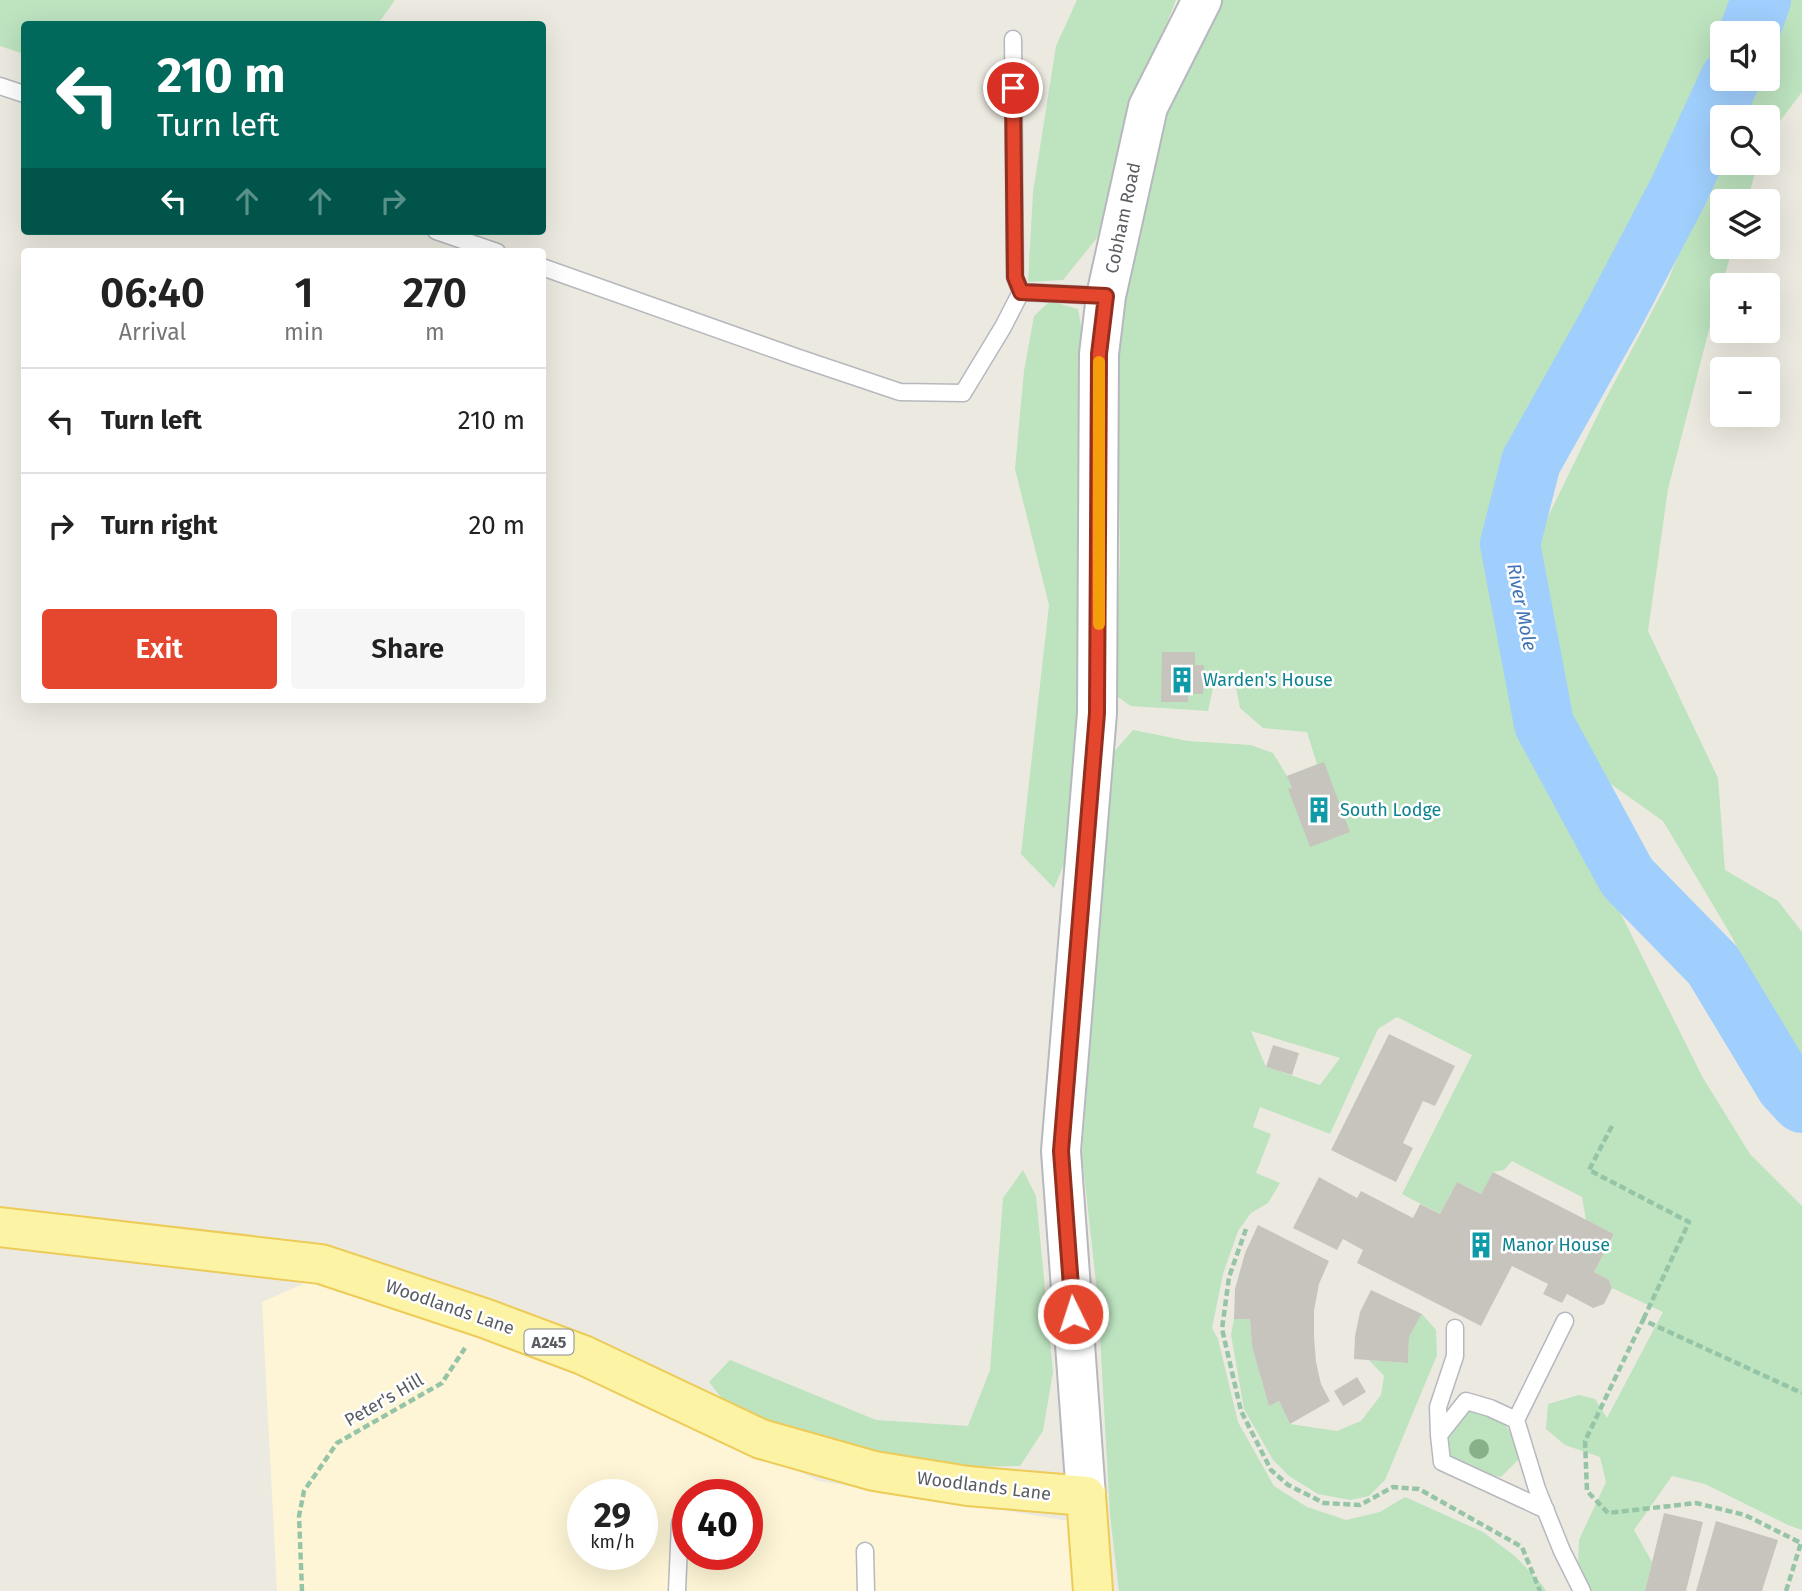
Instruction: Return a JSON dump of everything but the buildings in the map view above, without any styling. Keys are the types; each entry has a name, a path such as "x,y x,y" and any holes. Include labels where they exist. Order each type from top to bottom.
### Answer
{"main road":[{"name":"Woodlands Lane","path":"0,1227 321,1264 484,1318 583,1355 761,1439 874,1471 968,1486 1086,1496"},
{"path":"1086,1496 1093,1591"}],"street":[{"name":"Cobham Road","path":"1086,1496 1061,1151 1097,713 1099,354 1106,296 1148,107 1202,0"}],"lane":[{"path":"546,268 900,392 963,393 1021,292 1015,277 1013,39"},
{"path":"0,86 21,93"},
{"path":"448,235 485,248"},
{"path":"1021,292 1106,296"},
{"path":"1565,1321 1516,1420 1537,1489 1562,1551 1582,1591"},
{"path":"1455,1328 1455,1356 1438,1407 1442,1462 1546,1510"},
{"path":"1439,1435 1466,1401 1516,1420"},
{"path":"865,1551 866,1591"},
{"path":"677,1591 678,1570"}],"path":[{"path":"1612,1126 1589,1170 1689,1222 1585,1441 1587,1491 1608,1513 1696,1503 1745,1514 1801,1543 1786,1591"},
{"path":"1246,1229 1229,1277 1222,1329 1241,1411 1271,1470 1288,1485 1324,1503 1360,1506 1393,1487 1419,1489 1522,1547 1540,1591"},
{"name":"Peter's Hill","path":"302,1591 299,1517 304,1490 337,1443 442,1383 484,1318"},
{"path":"1643,1320 1802,1393"}],"shaded area":[{"path":"312,1280 610,1376 818,1481 1070,1521 1076,1591 277,1591 262,1302"}],"green space":[{"path":"0,0 395,0 380,21 21,21 21,53 0,46"},
{"path":"1077,0 1176,0 1132,109 1097,238 1063,280 1028,282 1033,192 1056,46"},
{"path":"1216,0 1740,0 1732,21 1710,21 1710,80 1636,231 1544,388 1503,482 1491,547 1522,727 1539,768 1609,890 1703,1078 1750,1154 1802,1206 1802,1530 1705,1484 1672,1476 1634,1530 1652,1562 1645,1591 1589,1591 1578,1570 1579,1540 1606,1482 1600,1457 1565,1445 1546,1429 1548,1404 1579,1395 1595,1399 1607,1418 1663,1312 1612,1288 1609,1280 1594,1272 1614,1234 1586,1220 1582,1197 1512,1161 1504,1170 1493,1172 1481,1194 1457,1182 1440,1214 1402,1194 1472,1055 1397,1017 1378,1029 1330,1134 1260,1107 1253,1127 1271,1134 1256,1173 1280,1183 1268,1203 1251,1213 1238,1231 1223,1274 1212,1328 1218,1339 1238,1422 1274,1486 1307,1507 1346,1520 1380,1512 1405,1497 1483,1532 1516,1557 1546,1591 1119,1591 1110,1515 1098,1301 1082,1155 1112,754 1133,730 1188,741 1251,745 1273,753 1287,776 1317,764 1307,732 1263,728 1240,708 1234,677 1216,675 1208,711 1131,706 1115,695 1120,555 1117,350 1132,239 1164,100","holes":["1251,1031 1340,1058 1320,1085 1266,1067"]},
{"path":"1774,0 1802,0 1802,92 1780,121 1780,105 1737,105 1742,91 1780,91 1780,21 1766,21"},
{"path":"1711,175 1755,175 1750,189 1710,189 1710,259 1729,259 1725,273 1710,273 1710,326 1668,489 1648,631 1718,778 1725,870 1778,901 1802,932 1802,1061 1776,1022 1732,937 1663,821 1591,770 1538,620 1540,533 1604,402 1667,283"},
{"path":"1050,301 1078,309 1085,347 1084,708 1066,860 1054,888 1021,854 1049,605 1015,469 1024,371 1034,316"},
{"path":"1023,1170 1036,1196 1053,1372 1043,1431 1020,1466 923,1468 809,1440 723,1400 709,1382 730,1360 876,1420 968,1426 990,1370 1003,1198"},
{"path":"1422,1314 1436,1330 1437,1355 1385,1480 1369,1496 1350,1500 1318,1494 1289,1476 1273,1460 1244,1409 1231,1335 1234,1319 1250,1319 1252,1347 1269,1406 1279,1401 1290,1424 1337,1431 1361,1421 1381,1395 1384,1376 1369,1360 1408,1363 1409,1337"},
{"path":"1466,1410 1497,1418 1508,1428 1521,1457 1501,1477 1474,1472 1447,1453 1450,1431"}],"waterway":[{"name":"River Mole","path":"1753,21 1761,0"},
{"name":"River Mole","path":"1724,91 1679,190 1614,314 1531,462 1510,544 1544,724 1627,877 1713,965 1786,1086 1802,1103"}],"slow traffic":[{"path":"1099,362 1099,624"}],"place":[{"name":"Warden's House","path":"1182,680"},
{"name":"South Lodge","path":"1319,810"},
{"name":"Manor House","path":"1481,1245"}],"route":[{"path":"1013,88 1015,277 1021,292 1106,296 1099,354 1097,713 1061,1151 1073,1314"}]}
